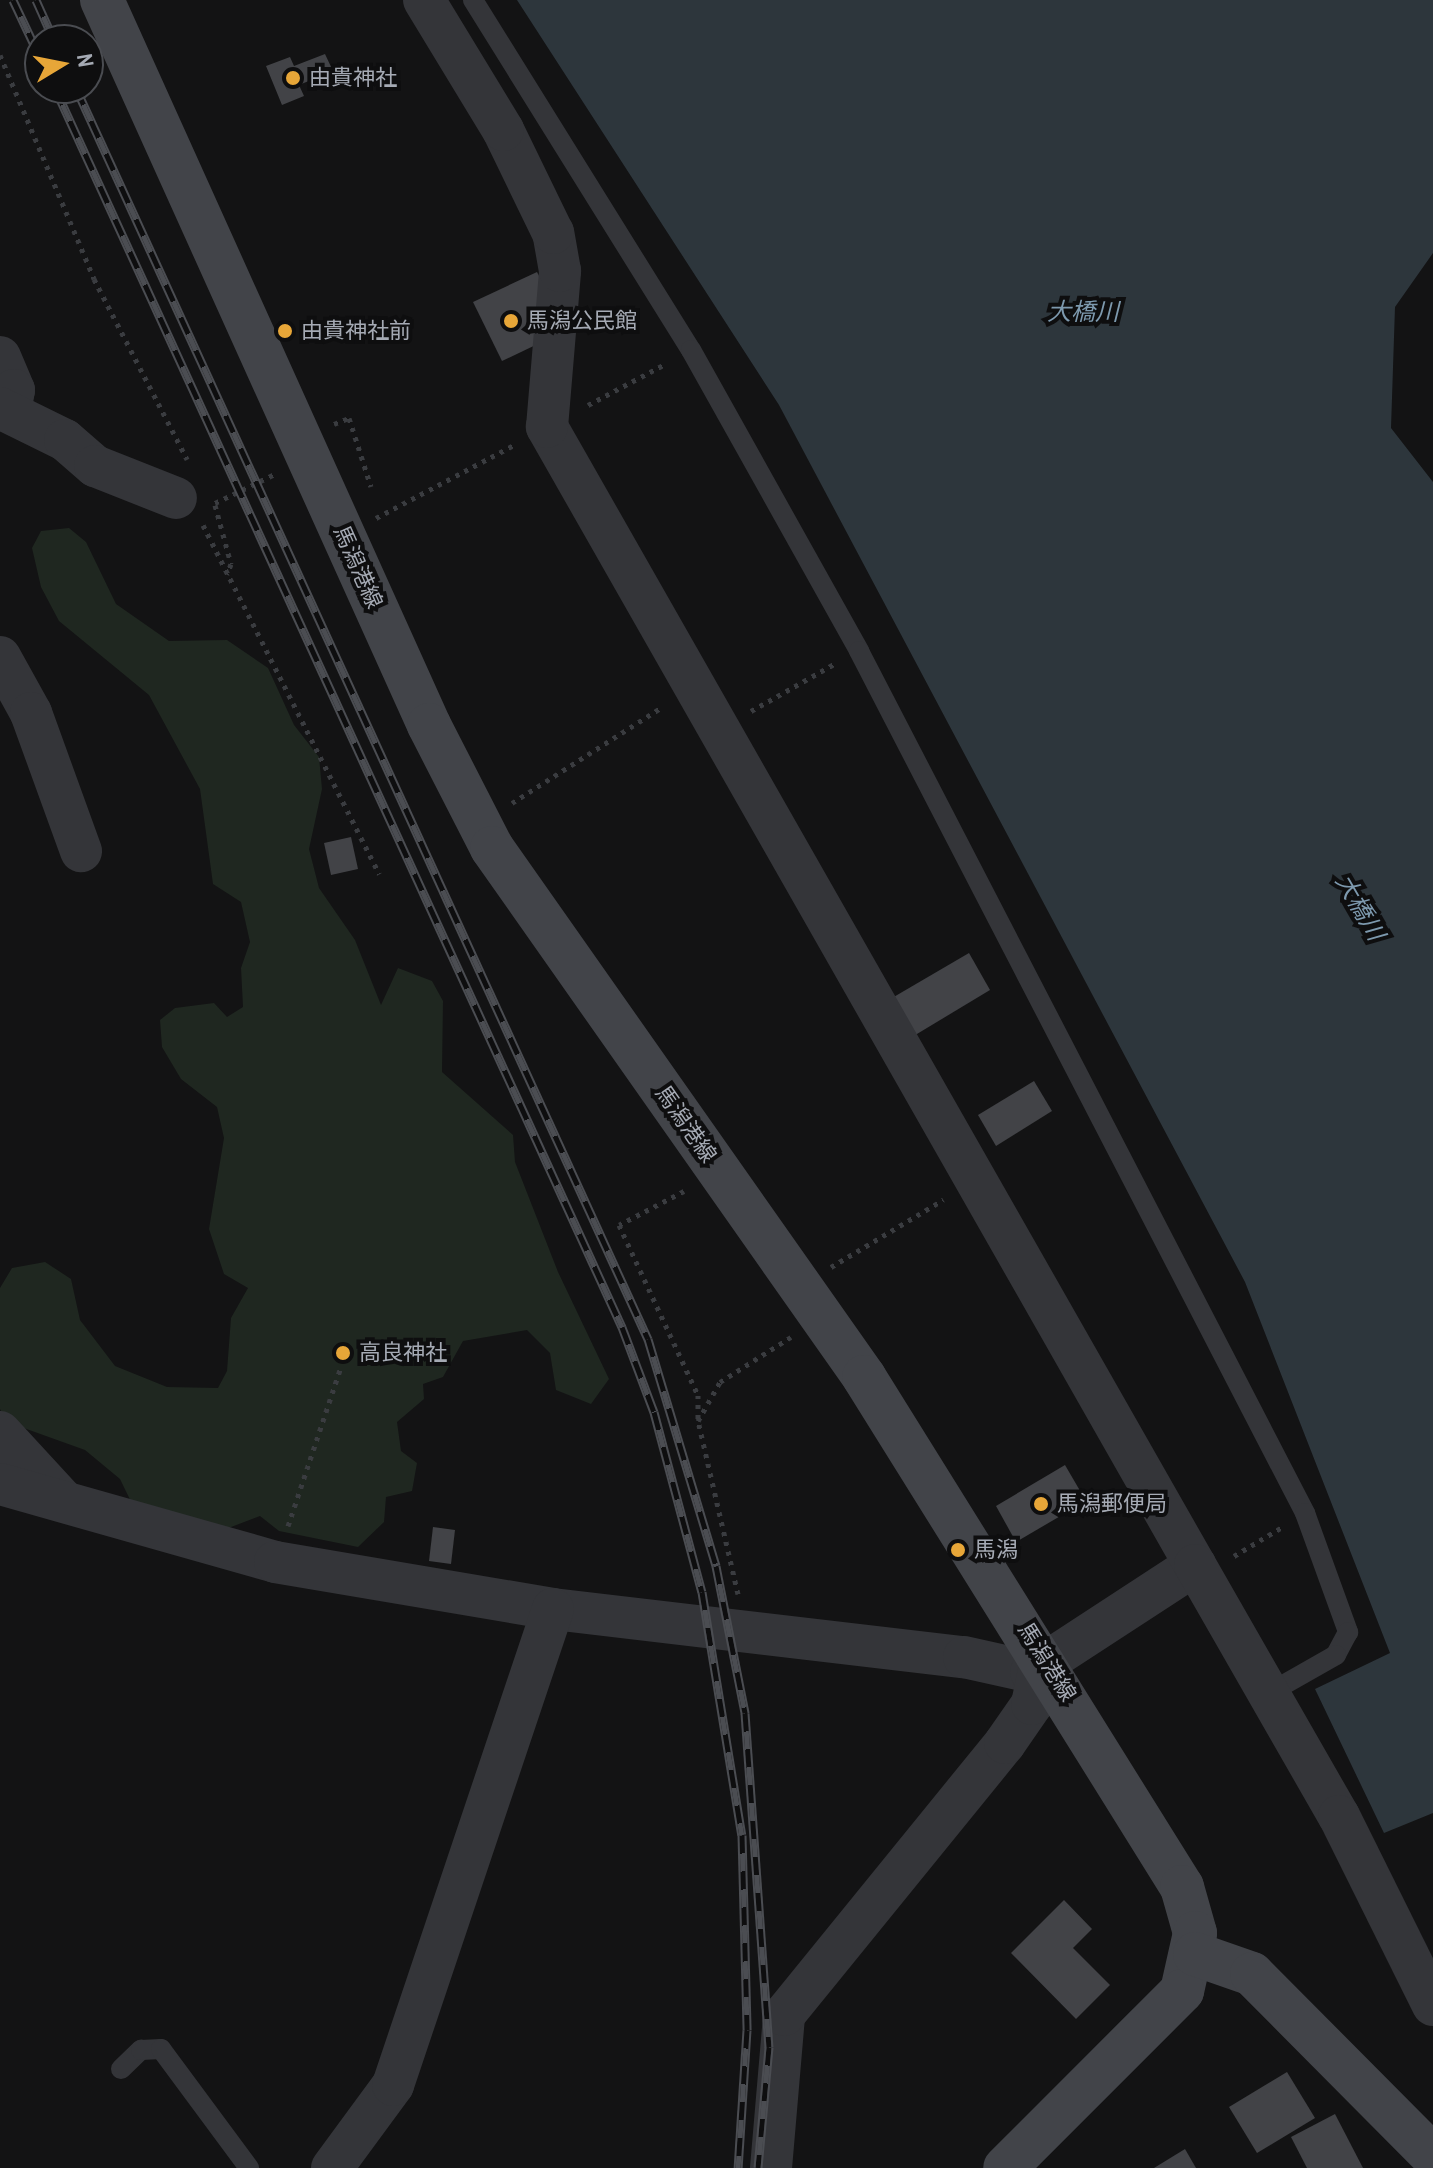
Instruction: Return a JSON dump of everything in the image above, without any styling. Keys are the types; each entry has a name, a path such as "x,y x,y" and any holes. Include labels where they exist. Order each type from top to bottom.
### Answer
{"main road":[{"name":"馬潟港線","path":"102,0 479,824 811,1302 1170,1862 1190,1910 1195,1954"},
{"path":"1005,2168 1174,2002 1195,1954 1252,1974 1433,2156"}],"street":[{"path":"424,0 503,130 553,233 560,271 547,427 1198,1570 1271,1692 1433,2005"},
{"path":"0,357 14,390 5,410 65,440 95,466 197,507"},
{"path":"0,657 31,713 81,851"},
{"path":"0,1432 68,1504"},
{"path":"0,1484 275,1562 553,1609 1044,1668"},
{"path":"771,2168 784,2015 1005,1743 1032,1704 1044,1668 1198,1570"},
{"path":"332,2168 393,2085 553,1609"}],"lane":[{"path":"473,0 691,350 859,651 1305,1513 1348,1632 1336,1655 1271,1692"},
{"path":"121,2069 141,2050 161,2049 249,2168"}],"path":[{"path":"0,55 94,279 178,446"},
{"path":"349,418 371,487"},
{"path":"197,507 231,564 227,574"},
{"path":"197,507 227,574 379,874"},
{"path":"718,729 859,651"},
{"path":"479,824 694,687"},
{"path":"720,1172 619,1225 698,1395 698,1421 747,1631"},
{"path":"698,1421 720,1382 811,1302 977,1179"},
{"path":"275,1562 341,1367"},
{"path":"1198,1570 1305,1513"}],"shaded area":[{"path":"69,528 86,542 116,604 169,641 227,640 268,668 294,725 319,757 322,789 309,849 319,888 355,940 381,1005 398,968 432,981 443,1001 442,1072 513,1135 515,1162 558,1272 609,1379 591,1404 556,1390 550,1353 527,1330 463,1341 443,1377 423,1384 424,1399 397,1422 401,1451 417,1463 412,1491 386,1497 384,1522 358,1547 279,1531 260,1516 218,1532 136,1512 120,1479 85,1450 7,1422 0,1409 0,1288 12,1268 45,1262 71,1279 80,1320 115,1366 167,1387 218,1388 227,1371 231,1318 248,1288 224,1274 209,1229 224,1138 217,1107 181,1079 162,1047 160,1020 175,1008 214,1003 227,1017 243,1007 241,968 250,942 241,902 213,884 200,789 149,695 59,621 41,587 32,548 41,531"}],"water":[{"name":"大橋川","path":"517,0 1433,0 1433,253 1395,307 1391,428 1433,482 1433,1813 1384,1833 1315,1689 1390,1653 1245,1282 779,405"}],"building":[{"name":"由貴神社","path":"325,54 333,71 299,85 304,96 282,105 266,66 290,57 294,66"},
{"name":"馬潟公民館","path":"537,272 550,297 544,341 502,361 473,302"},
{"path":"351,837 358,869 331,875 324,843"},
{"path":"969,953 990,990 902,1043 880,1005"},
{"path":"1034,1081 1052,1111 996,1146 978,1115"},
{"path":"1065,1465 1086,1501 1016,1542 996,1506"},
{"path":"433,1527 455,1530 451,1564 429,1561"},
{"path":"1064,1900 1092,1929 1073,1948 1110,1985 1076,2019 1011,1953"},
{"path":"1287,2072 1315,2118 1257,2153 1229,2107"},
{"path":"1335,2114 1363,2168 1307,2168 1291,2137"},
{"path":"1185,2149 1196,2168 1154,2168"}],"railway":[{"path":"13,0 24,24"},
{"path":"36,0 47,24"},
{"path":"62,104 622,1327 654,1412 702,1592 742,1835 747,2030 738,2168"},
{"path":"83,104 648,1339 716,1566 745,1713 769,2047 758,2168"}],"place":[{"name":"由貴神社","path":"293,78"},
{"name":"馬潟公民館","path":"511,321"},
{"name":"由貴神社前","path":"285,331"},
{"name":"高良神社","path":"343,1353"},
{"name":"馬潟郵便局","path":"1041,1504"},
{"name":"馬潟","path":"958,1550"}]}
